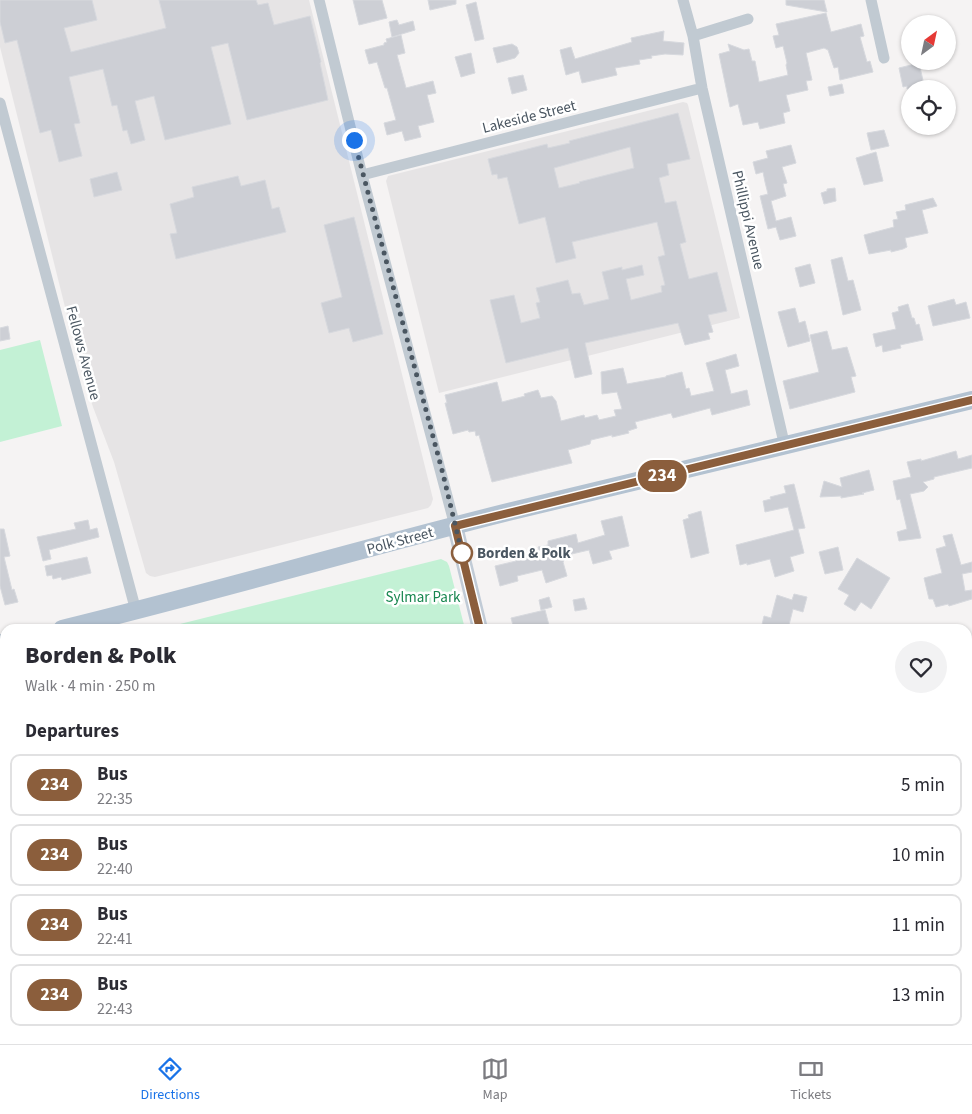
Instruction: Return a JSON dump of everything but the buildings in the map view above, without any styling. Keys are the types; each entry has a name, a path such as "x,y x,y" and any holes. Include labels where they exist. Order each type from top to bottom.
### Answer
{"main road":[{"name":"Polk Street","path":"83,624 455,526 972,400"}],"street":[{"path":"318,0 479,624"},
{"name":"Phillippi Avenue","path":"683,0 693,36 702,88 785,447"},
{"path":"871,0 884,58"},
{"path":"693,36 748,19"},
{"name":"Lakeside Street","path":"362,175 702,88"},
{"name":"Fellows Avenue","path":"0,103 136,611"}],"shaded area":[{"path":"0,0 309,0 433,499 428,508 155,577 146,573 114,462 80,367 0,47"},
{"path":"683,102 688,105 740,318 439,393 386,181 388,176"}],"green space":[{"path":"40,340 62,426 0,442 0,350"},
{"name":"Sylmar Park","path":"441,559 447,562 449,566 464,624 180,624"}],"bus line":[{"name":"234","path":"479,624 455,526 972,400"}],"place":[{"name":"Borden & Polk","path":"462,553"}],"route":[{"path":"354,140 443,474 462,553"}]}
